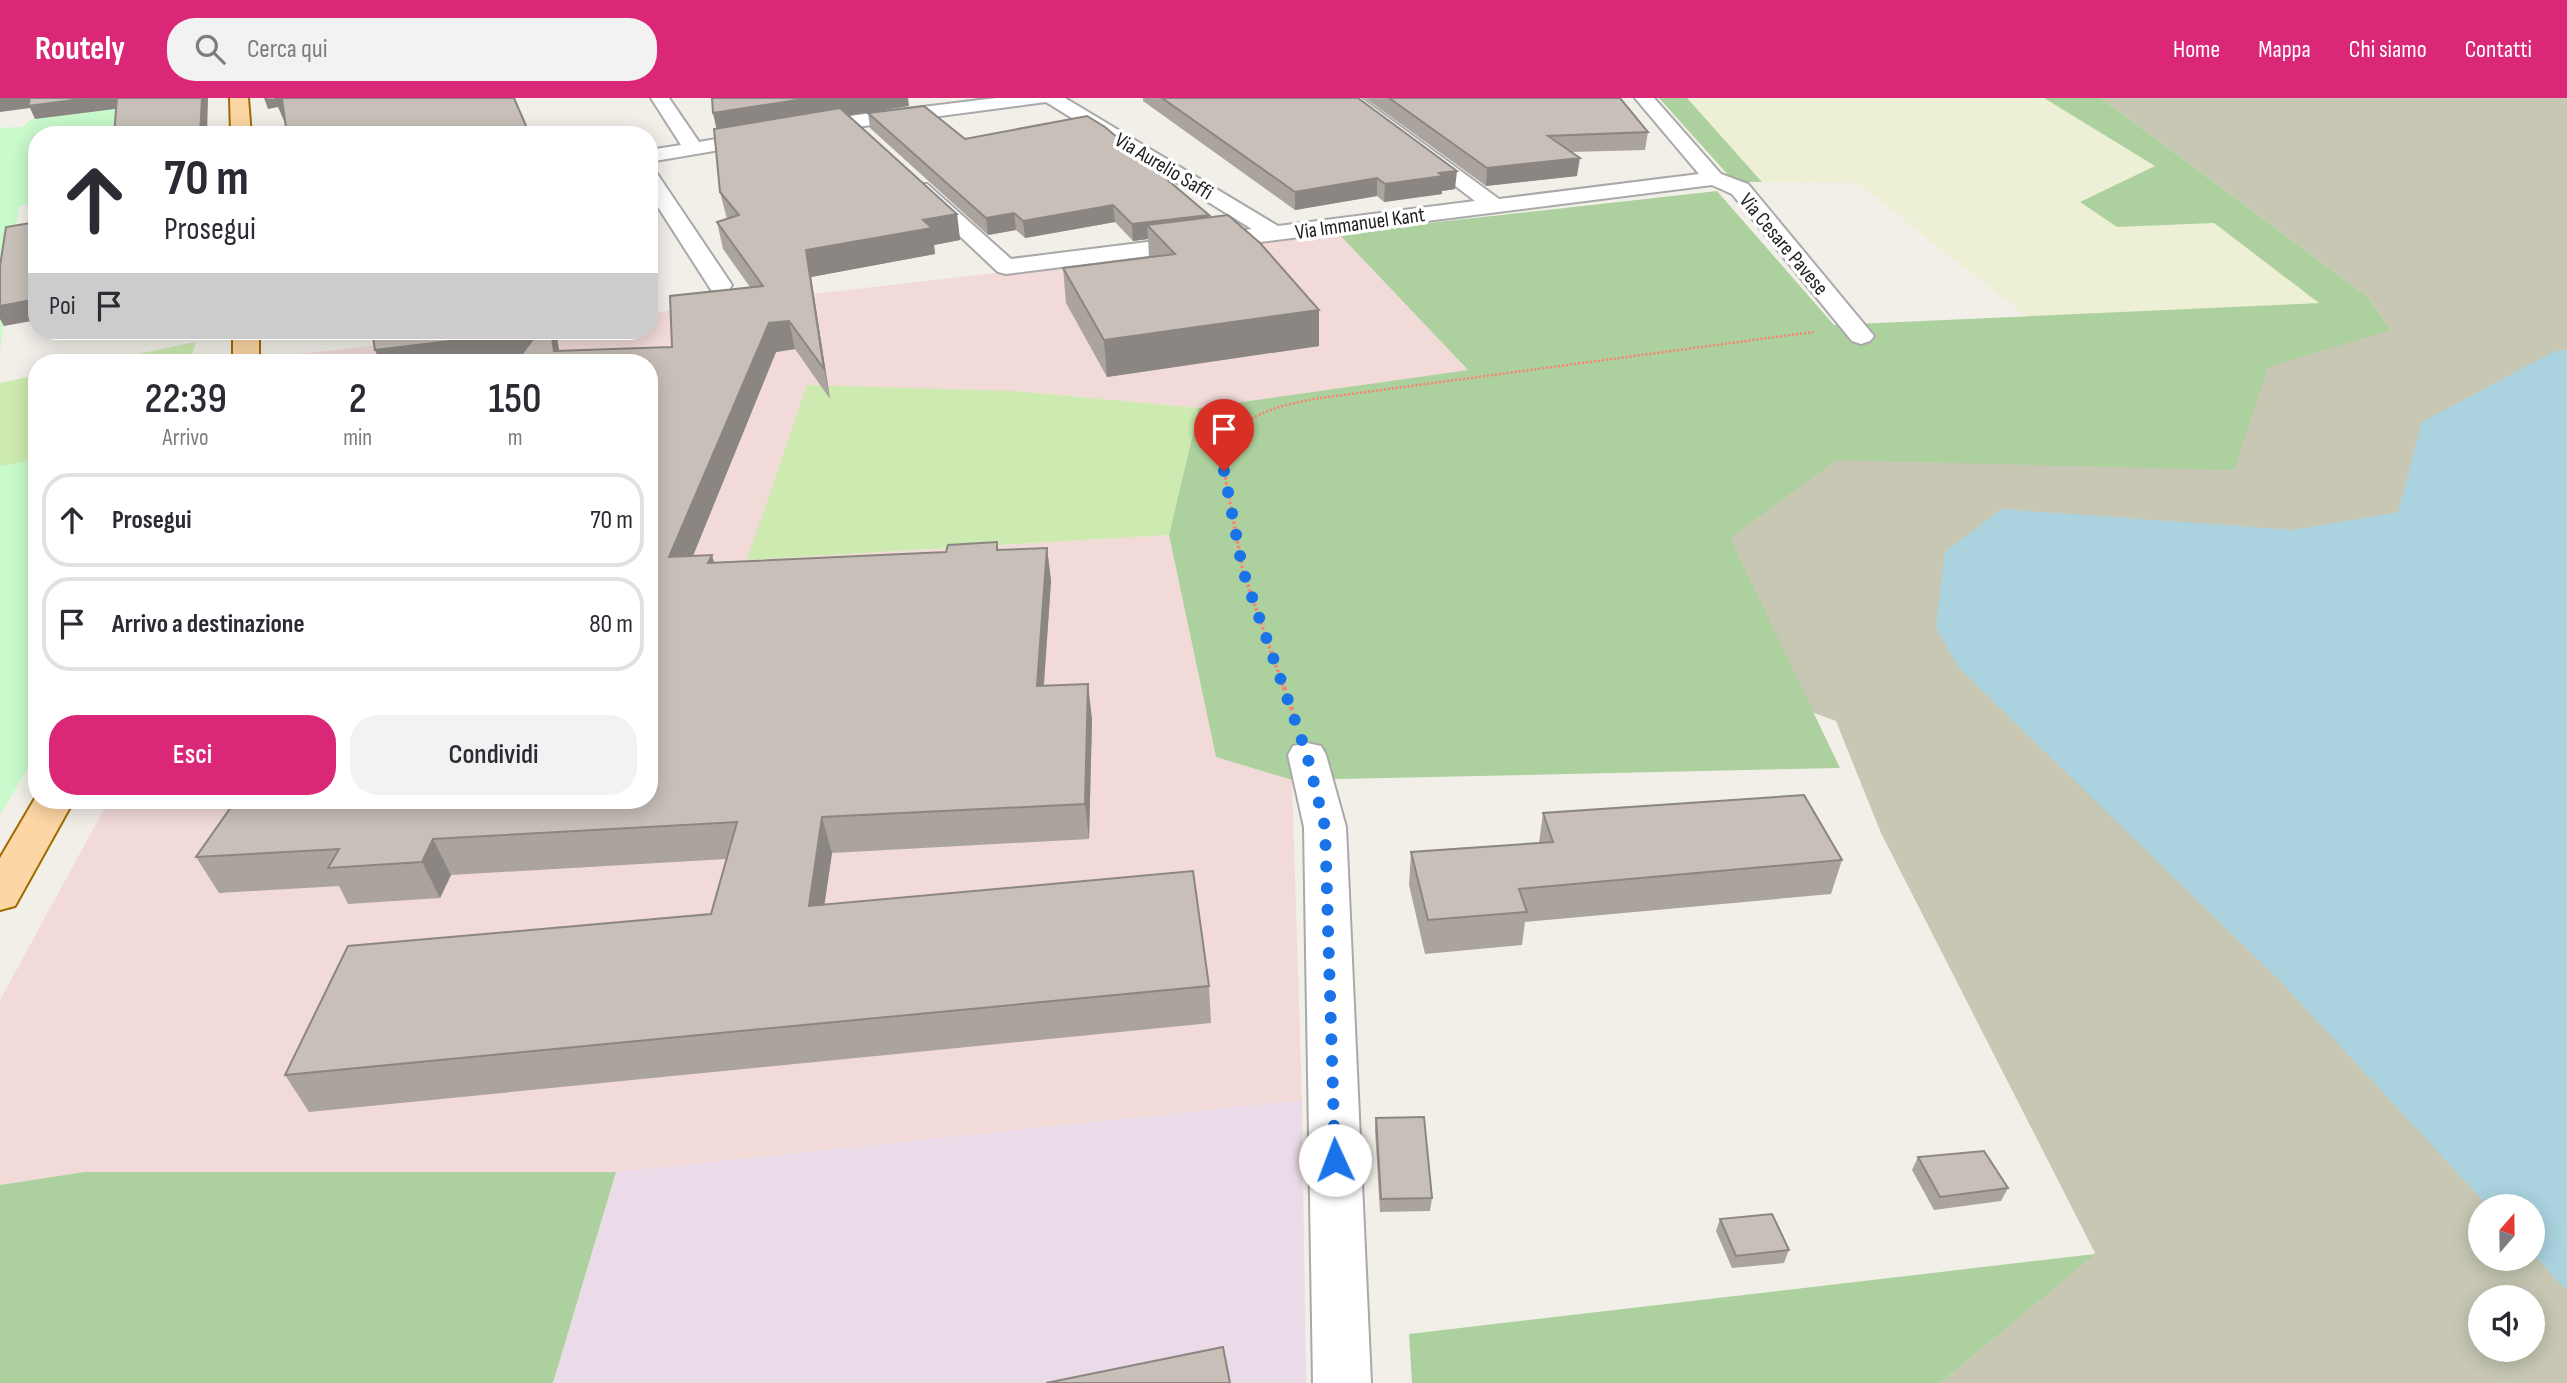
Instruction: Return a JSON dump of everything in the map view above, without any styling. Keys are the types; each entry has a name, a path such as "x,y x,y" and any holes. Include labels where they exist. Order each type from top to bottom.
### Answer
{"main road":[{"path":"239,98 241,126"},
{"path":"0,895 49,809"}],"street":[{"path":"660,98 694,149"},
{"path":"658,155 849,122 1010,99 1040,98"},
{"name":"Via Aurelio Saffi","path":"1052,98 1276,234"},
{"path":"1349,98 1494,205"},
{"name":"Via Cesare Pavese","path":"1644,98 1714,178 1740,189 1856,331"},
{"path":"849,122 869,140"},
{"name":"Via Immanuel Kant","path":"908,176 1006,267 1714,178"},
{"path":"658,190 720,285"},
{"path":"1307,755 1325,827 1342,1383"}],"path":[{"path":"1307,755 1243,571 1223,455 1230,440 1243,425 1261,413 1314,398 1856,331"}],"shaded area":[{"path":"1687,98 2044,98 2156,167 2080,202 2117,227 2214,223 2320,303 2027,317 1857,183 1762,182"},
{"path":"2101,98 2567,98 2567,1383 1940,1383 2095,1253 1881,833 1836,721 1617,640 1693,454 2174,363 2391,330 2367,296"},
{"path":"1338,233 1468,370 1199,408 1015,391 747,560 1169,535 1216,757 1292,780 1302,1100 616,1172 84,1172 0,1185 0,1000 104,809 658,809 658,354 301,354 422,340 658,340 658,312"},
{"path":"1302,1100 1306,1383 553,1383 616,1172"}],"green space":[{"path":"1659,98 1687,98 1762,182 1739,182 1730,177"},
{"path":"2044,98 2101,98 2367,296 2391,330 2268,367 2234,470 1836,460 1730,538 1840,768 1292,780 1216,757 1169,535 1199,408 1468,370 1338,233 1717,191 1834,325 2319,303 2214,223 2117,227 2080,202 2155,166"},
{"path":"118,108 117,126 28,126 28,204 19,206 0,352 0,128 23,127 31,119"},
{"path":"196,342 192,354 138,354"},
{"path":"28,377 28,464 0,469 0,383"},
{"path":"807,385 1015,391 1199,408 1169,535 747,560"},
{"path":"28,461 28,768 0,815 0,466"},
{"path":"84,1172 616,1172 553,1383 0,1383 0,1185"},
{"path":"2095,1254 1940,1383 1412,1383 1409,1334"}],"water":[{"path":"2567,349 2567,1291 2545,1267 2545,1194 2477,1194 2281,982 1958,667 1936,627 1945,552 2002,509 2294,530 2398,512 2422,422 2553,352"}],"building":[{"path":"30,98 89,98 28,106"},
{"path":"117,98 202,98 200,126 115,126"},
{"path":"275,98 514,98 526,126 286,126 282,99"},
{"path":"712,98 810,98 713,113"},
{"path":"1162,98 1358,98 1457,171 1439,173 1443,176 1385,184 1377,178 1295,192"},
{"path":"1389,98 1620,98 1648,132 1548,136 1580,158 1487,168"},
{"path":"924,106 965,139 1087,116 1105,127 1209,215 1132,224 1113,205 1023,221 1014,213 986,218 868,113"},
{"path":"840,108 957,214 923,220 932,228 806,250 824,369 789,321 769,323 669,557 712,555 708,563 946,552 948,545 997,542 997,550 1047,548 1037,686 1088,684 1085,804 822,817 809,906 1193,871 1209,986 285,1075 348,946 711,914 737,822 433,839 422,862 328,868 339,849 196,857 230,809 658,809 658,354 522,354 532,340 552,340 554,351 672,347 670,296 763,286 717,222 739,215 720,192 714,129"},
{"path":"1228,215 1260,243 1319,310 1104,340 1063,268 1175,254 1147,225"},
{"path":"28,223 28,301 0,306 0,266 6,227"},
{"path":"373,340 458,340 375,350"},
{"path":"1804,795 1842,860 1519,889 1527,912 1428,920 1411,852 1553,842 1543,813"},
{"path":"1424,1117 1432,1198 1381,1199 1376,1118"},
{"path":"1984,1151 2008,1188 1940,1197 1918,1157"},
{"path":"1772,1214 1789,1250 1736,1256 1720,1219"},
{"path":"1223,1347 1230,1383 1046,1383"}],"route":[{"path":"1224,471 1243,571 1307,755 1325,827 1335,1160"}]}
